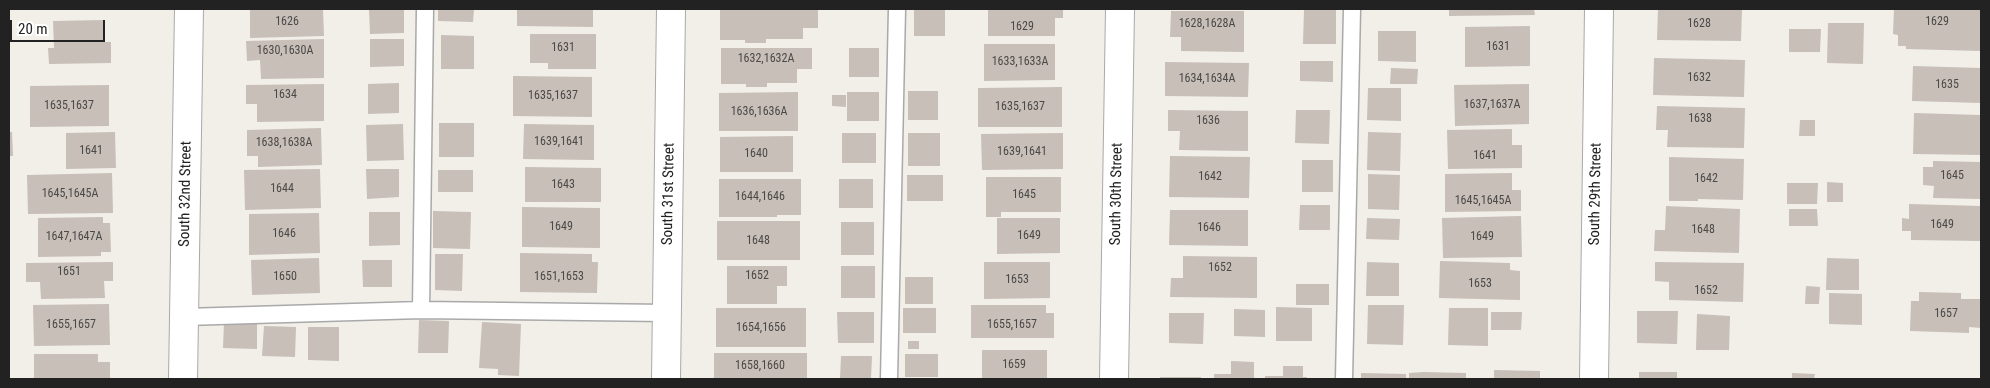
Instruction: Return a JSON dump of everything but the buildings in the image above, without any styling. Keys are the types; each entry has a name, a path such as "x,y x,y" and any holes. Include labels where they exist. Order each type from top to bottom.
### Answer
{"street":[{"name":"South 32nd Street","path":"183,379 189,9"},
{"name":"South 31st Street","path":"666,379 670,9"},
{"name":"South 30th Street","path":"1114,379 1120,9"},
{"name":"South 29th Street","path":"1594,379 1599,9"}],"lane":[{"path":"421,310 425,9"},
{"path":"889,379 897,9"},
{"path":"1344,379 1352,9"},
{"path":"185,317 421,310 667,313"}]}
